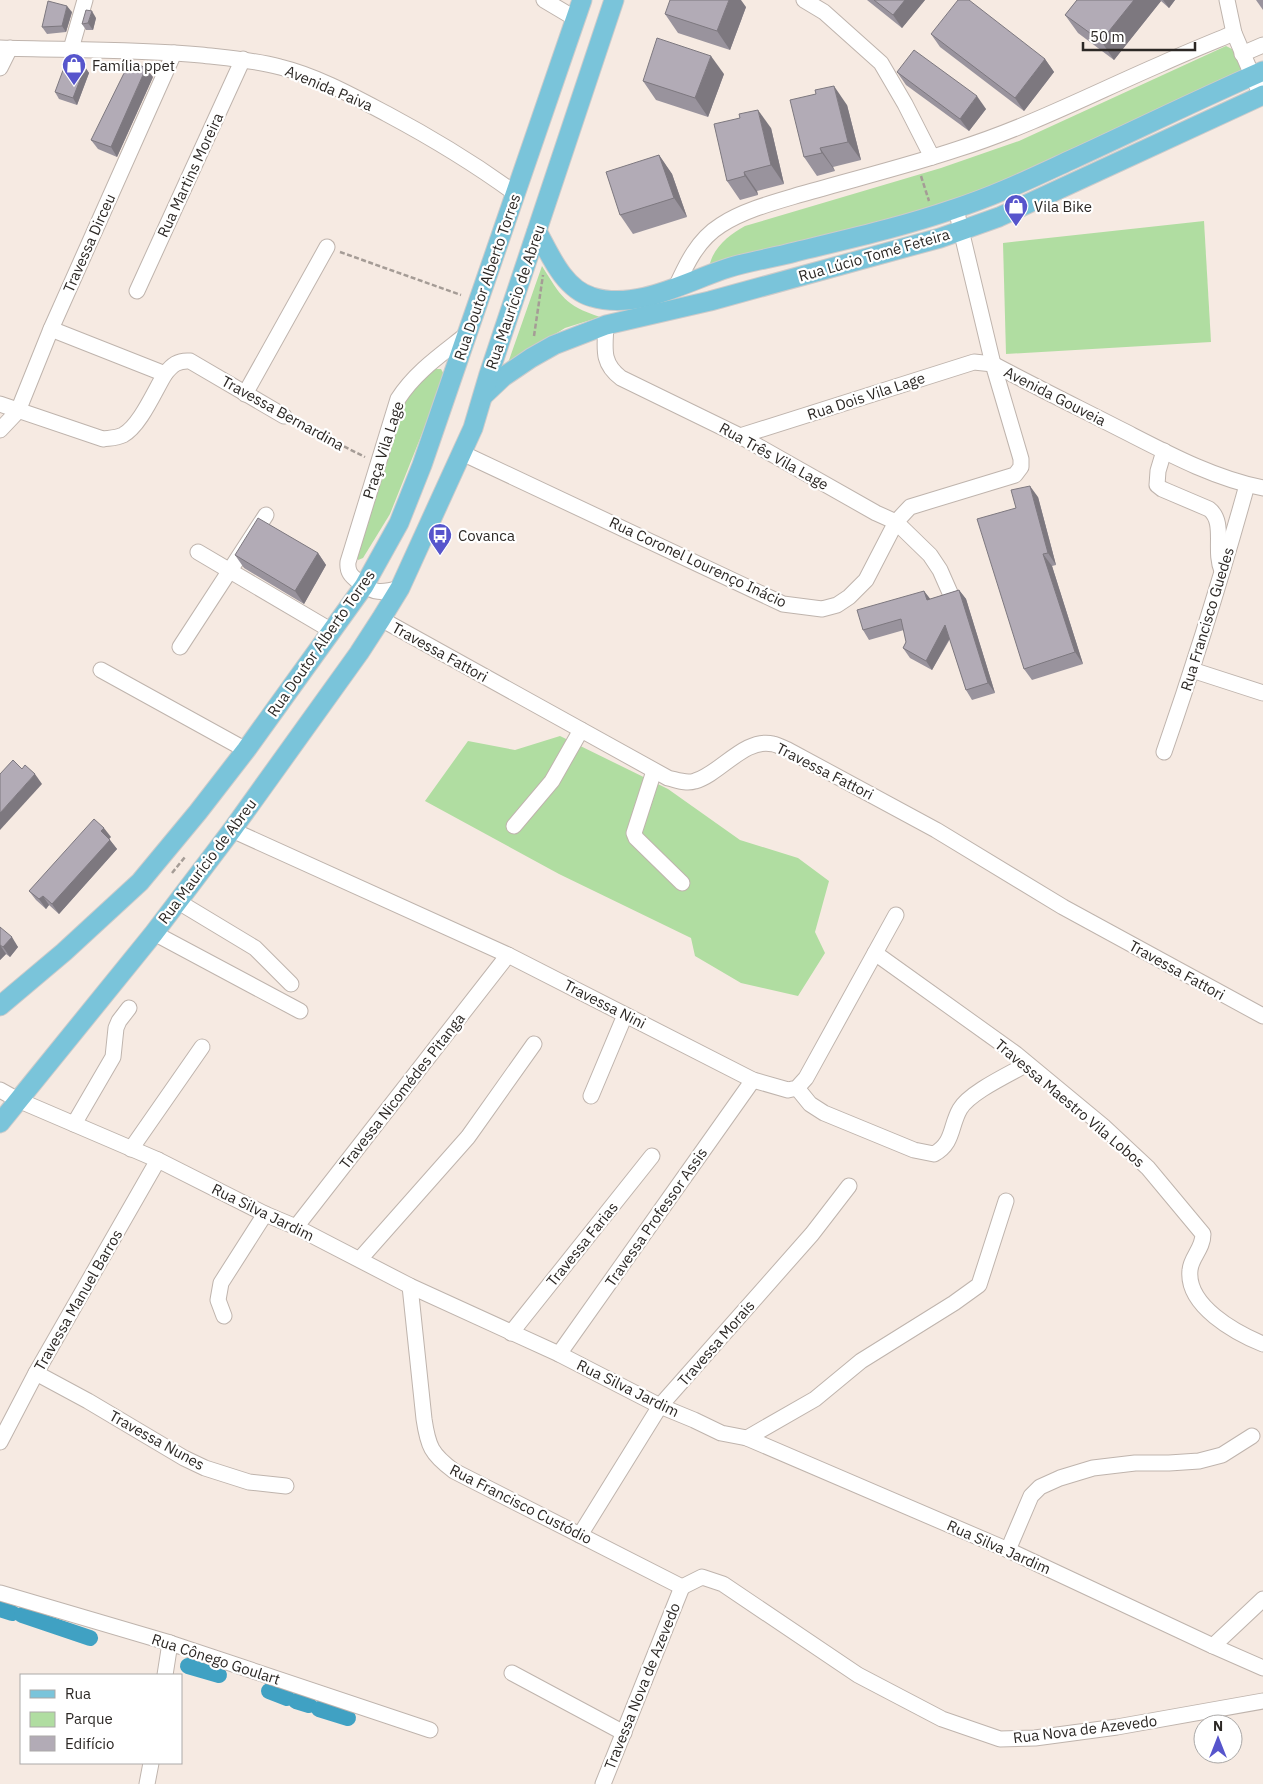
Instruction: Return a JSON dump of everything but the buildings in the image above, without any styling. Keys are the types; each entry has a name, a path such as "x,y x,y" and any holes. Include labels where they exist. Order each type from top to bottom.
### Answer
{"main road":[{"name":"Rua Doutor Alberto Torres","path":"0,1006 64,952 140,882 246,750 364,586 399,523 422,465 582,0"},
{"name":"Rua Maurício de Abreu","path":"0,1123 154,933 232,830 353,661 400,588 473,428 614,0"},
{"name":"Rua Lúcio Tomé Feteira","path":"537,231 552,259 566,278 583,294 606,300 629,300 675,289 728,268 858,237 956,209 1009,188 1257,73"},
{"name":"Rua Lúcio Tomé Feteira","path":"483,395 503,377 554,345 606,325 710,301 940,238 999,217 1262,95"}],"street":[{"path":"71,49 85,0"},
{"path":"544,0 576,19"},
{"path":"804,0 824,12 882,63 932,157"},
{"path":"1227,0 1234,33 1242,54 1257,73 1262,95"},
{"path":"675,289 687,263 701,242 720,225 737,216 793,197 959,149 1043,116 1234,33"},
{"path":"1242,54 1263,45"},
{"path":"0,68 5,48"},
{"name":"Avenida Paiva","path":"5,48 174,53 243,59 280,67 302,74 362,100 424,133 492,176 516,194"},
{"name":"Travessa Dirceu","path":"0,430 18,411 51,329 174,53"},
{"name":"Rua Martins Moreira","path":"137,291 243,59"},
{"name":"Avenida Gouveia","path":"956,209 993,364 1164,451 1214,473 1247,485 1263,488"},
{"path":"245,394 327,247"},
{"name":"Rua Três Vila Lage","path":"606,325 606,359 613,372 621,378 740,436 876,513 896,522 930,555 940,570 951,595"},
{"path":"0,404 103,438 123,434 132,427 165,374 51,329"},
{"name":"Praça Vila Lage","path":"364,586 351,576 348,570 348,562 398,399 408,383 467,334"},
{"name":"Travessa Bernardina","path":"165,374 176,363 190,361 284,416"},
{"name":"Rua Dois Vila Lage","path":"740,436 974,362 993,364"},
{"name":"Rua Coronel Lourenço Inácio","path":"462,453 783,604 822,609 837,605 849,597 866,580 896,522 910,507 1005,479 1015,475 1021,467 1018,446 993,364"},
{"path":"1164,451 1158,471 1157,485 1215,513 1218,525 1217,551 1223,572"},
{"name":"Rua Francisco Guedes","path":"1164,752 1223,572 1247,485"},
{"path":"180,647 266,515"},
{"path":"198,552 332,631"},
{"path":"364,586 370,591 378,592 400,588"},
{"name":"Travessa Fattori","path":"381,619 668,778 683,782 694,782 751,747 760,744 773,744 788,750 936,830 1062,907 1263,1016"},
{"path":"101,670 246,750"},
{"path":"1192,670 1263,693"},
{"path":"514,826 552,781 581,730"},
{"path":"654,771 634,833 636,838 682,883"},
{"name":"Travessa Nini","path":"232,830 508,955 753,1080 788,1090 797,1088"},
{"path":"177,901 255,948 291,984"},
{"path":"896,915 806,1078 797,1088 810,1104 824,1113 914,1150 934,1154 942,1150 949,1141 960,1109 966,1101 1027,1064"},
{"path":"154,933 300,1011"},
{"name":"Travessa Maestro Vila Lobos","path":"875,953 1027,1064 1103,1126 1148,1168 1203,1234 1203,1243 1191,1265 1190,1272 1192,1285 1199,1300 1214,1316 1235,1331 1263,1344"},
{"name":"Travessa Nicomédes Pitanga","path":"296,1227 508,955"},
{"path":"74,1124 113,1057 116,1028 129,1008"},
{"path":"591,1096 625,1015"},
{"path":"360,1259 468,1137 534,1044"},
{"path":"131,1149 202,1047"},
{"name":"Travessa Professor Assis","path":"558,1354 753,1080"},
{"name":"Rua Silva Jardim","path":"0,1090 18,1100 158,1160 265,1214 296,1227 410,1286 558,1354 660,1406 721,1433 747,1438 1008,1550 1263,1668"},
{"name":"Travessa Farias","path":"511,1333 652,1156"},
{"name":"Travessa Manuel Barros","path":"0,1442 36,1373 158,1160"},
{"name":"Travessa Morais","path":"580,1535 660,1406 812,1234 849,1186"},
{"path":"747,1438 815,1399 861,1361 954,1303 979,1285 1006,1202"},
{"path":"224,1316 218,1300 221,1283 265,1214"},
{"name":"Rua Francisco Custódio","path":"410,1286 424,1419 427,1436 434,1454 454,1471 682,1588"},
{"name":"Travessa Nunes","path":"36,1373 88,1401 184,1458 206,1468 249,1482 286,1486"},
{"path":"1008,1550 1031,1496 1040,1486 1093,1468 1199,1461 1222,1455 1252,1436"},
{"name":"Rua Nova de Azevedo","path":"682,1588 702,1577 723,1584 858,1675 942,1719 1000,1739 1035,1738 1117,1727 1263,1701"},
{"name":"Travessa Nova de Azevedo","path":"603,1784 682,1588"},
{"name":"Rua Cônego Goulart","path":"0,1593 170,1643 430,1730"},
{"path":"1212,1646 1263,1599"},
{"path":"165,1674 170,1643"},
{"path":"512,1673 624,1733"},
{"path":"148,1784 151,1764"}],"path":[{"path":"916,162 929,202 938,200"},
{"path":"327,247 461,295"},
{"path":"531,358 543,274"},
{"name":"Travessa Bernardina","path":"284,416 378,464"}],"green space":[{"path":"1226,46 1232,49 1243,69 1242,74 1027,173 950,203 709,268 717,248 745,226 941,168 1019,141"},
{"path":"1204,221 1211,342 1006,354 1003,243"},
{"path":"542,266 559,292 571,304 600,317 565,328 508,363"},
{"path":"435,369 441,369 445,376 390,514 363,558 358,560 357,554 405,401 412,391"},
{"path":"560,736 668,789 740,840 798,858 829,881 815,932 825,953 798,996 741,983 695,956 691,938 559,874 425,801 468,741 515,750"}],"waterway":[{"path":"0,1609 12,1613"},
{"path":"22,1615 90,1638"},
{"path":"188,1666 219,1675"},
{"path":"269,1691 287,1698"},
{"path":"296,1701 309,1705"},
{"path":"319,1709 348,1718"}],"place":[{"name":"Família ppet","path":"74,86"},
{"name":"Vila Bike","path":"1016,227"},
{"name":"Covanca","path":"440,556"}]}
